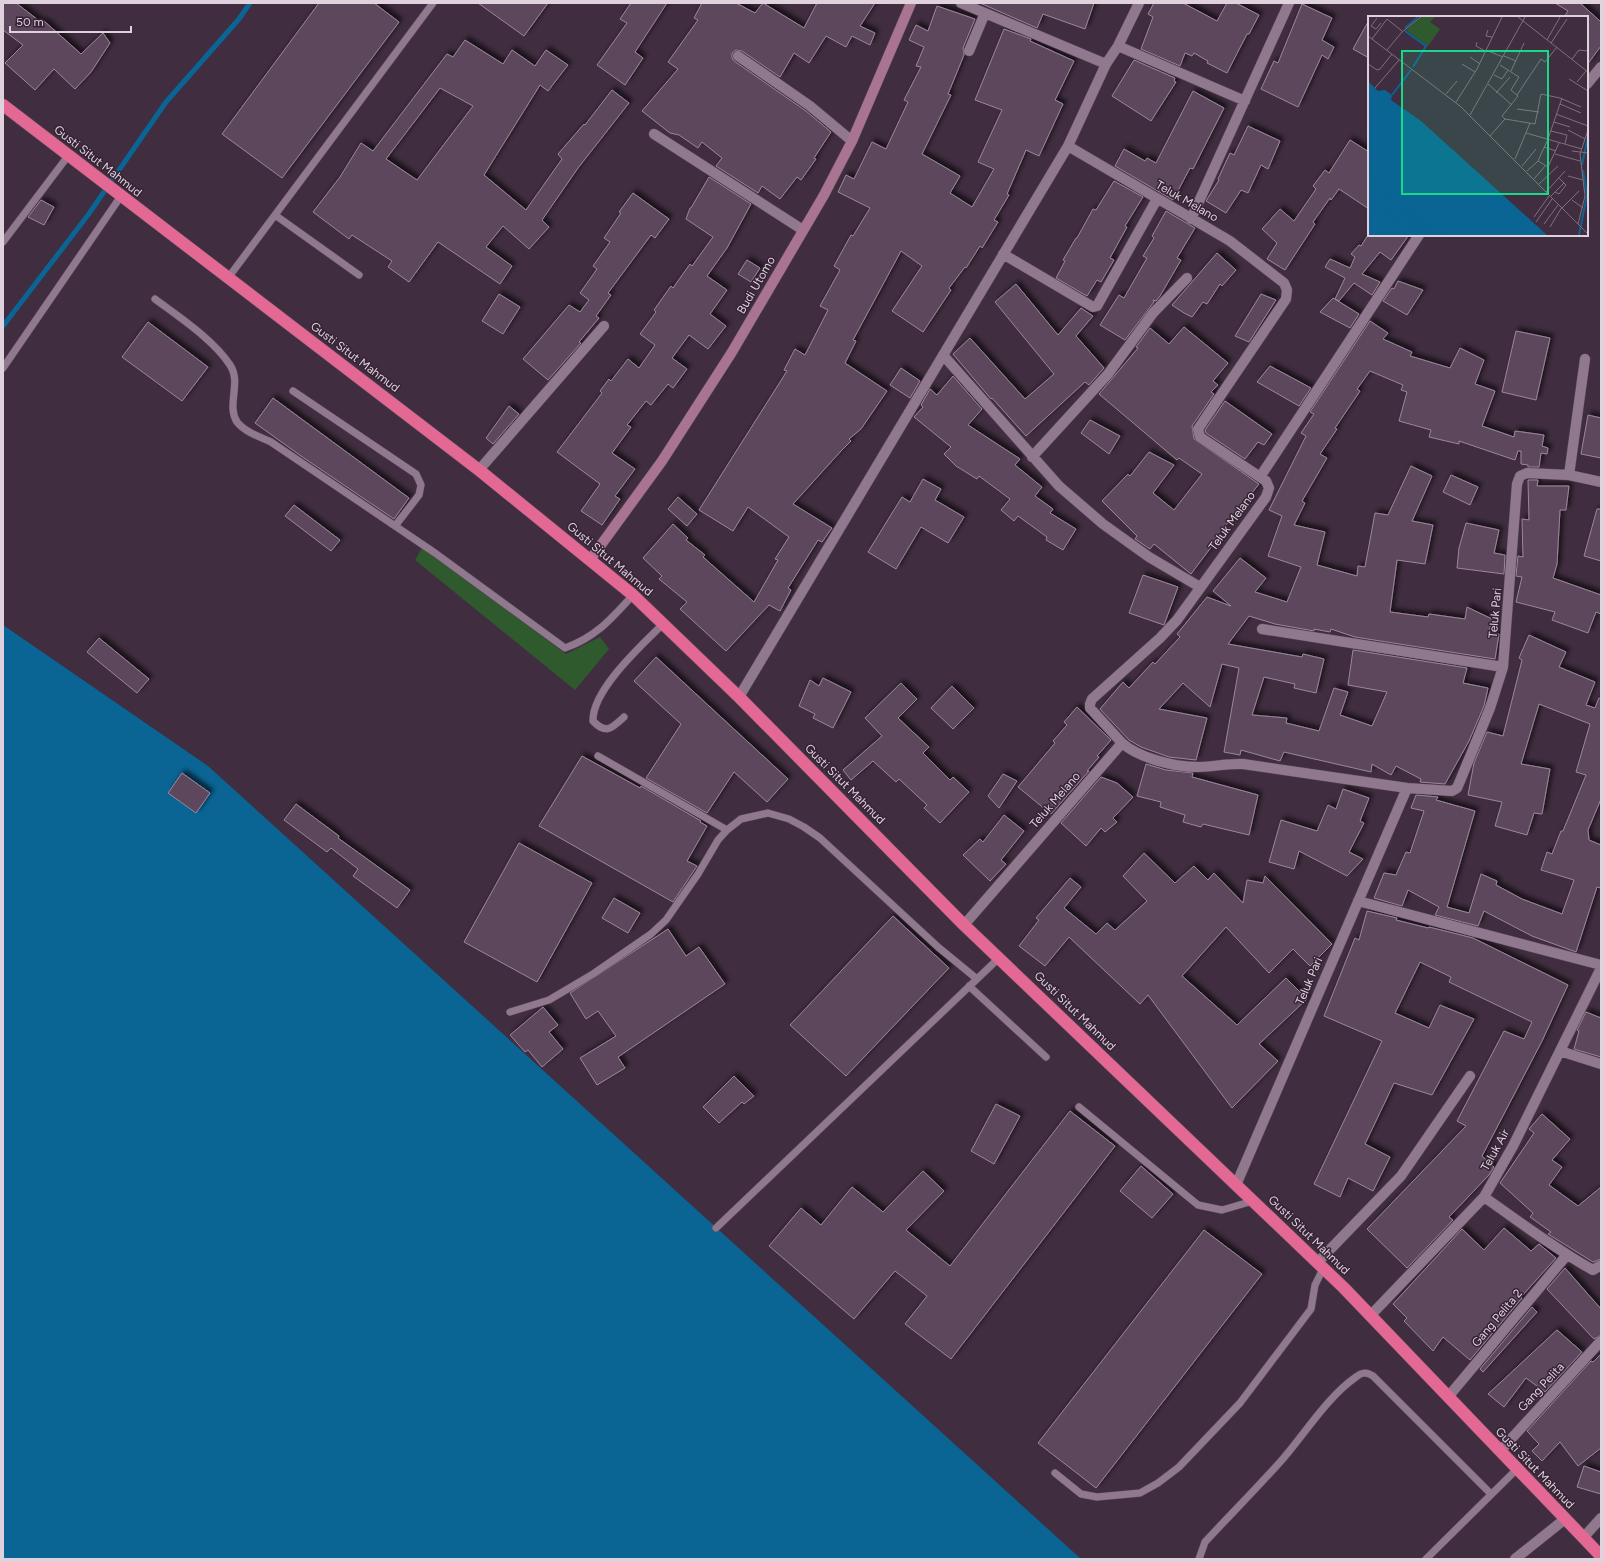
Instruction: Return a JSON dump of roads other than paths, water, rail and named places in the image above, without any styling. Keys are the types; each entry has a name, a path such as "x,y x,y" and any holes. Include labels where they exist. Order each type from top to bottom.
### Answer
{"highway":[{"name":"Gusti Situt Mahmud","path":"3,105 479,470 633,595 739,697 964,925 1320,1266 1601,1556"}],"street":[{"name":"Budi Utomo","path":"590,560 671,448 732,352 824,195 852,141 911,3"},
{"path":"961,3 1106,64"},
{"path":"739,697 1068,146 1106,64 1118,46 1139,3"},
{"path":"1191,218 1289,3"},
{"path":"969,51 985,13"},
{"path":"1118,46 1245,101"},
{"path":"738,56 810,106 852,141"},
{"path":"1588,83 1601,67"},
{"path":"654,134 803,230"},
{"name":"Teluk Melano","path":"964,925 1122,743 1090,708 1092,699 1160,638 1177,620 1266,497 1269,488 1266,482 1260,477 1200,437 1198,429 1286,299 1287,290 1284,283 1230,241 1068,146"},
{"path":"1003,254 1094,307 1097,306 1157,198"},
{"path":"1260,477 1418,236"},
{"path":"1032,457 1108,374 1153,313 1187,278"},
{"path":"479,470 604,326"},
{"path":"943,355 1058,486 1103,524 1149,557 1200,587"},
{"path":"1569,475 1585,359"},
{"name":"Teluk Pari","path":"1236,1185 1406,788 1452,791 1458,785 1487,715 1503,667 1517,484 1520,476 1528,473 1569,475 1601,482"},
{"path":"1262,629 1503,667"},
{"path":"1122,743 1132,751 1152,760 1196,767 1230,763 1243,764 1406,788"},
{"path":"1358,900 1601,965"},
{"name":"Teluk Air","path":"1370,1316 1484,1197 1513,1146 1601,968"},
{"path":"1560,1051 1601,1064"},
{"path":"1320,1266 1401,1176 1470,1076"},
{"path":"1484,1197 1542,1237 1566,1256 1593,1270 1601,1265"},
{"name":"Gang Pelita 2","path":"1448,1397 1566,1256"},
{"name":"Gang Pelita","path":"1500,1451 1601,1341"},
{"path":"1582,1538 1601,1518"},
{"path":"1515,1559 1565,1519"}],"lane":[{"path":"228,278 433,3"},
{"path":"3,242 68,156"},
{"path":"3,368 121,196"},
{"path":"275,215 359,275"},
{"path":"155,299 192,327 230,365 235,376 234,407 237,421 250,432 271,442 395,526 565,648 581,642 598,631 633,595"},
{"path":"293,391 416,474 421,485 419,495 395,526"},
{"path":"624,717 609,729 604,729 593,721 592,711 600,696 630,657 663,624"},
{"path":"598,756 727,830"},
{"path":"510,1012 549,1000 593,974 651,934 666,920 698,874 718,840 727,830 741,819 768,813 789,819 804,827 845,860 938,947 977,979"},
{"path":"716,1228 999,958"},
{"path":"969,986 1046,1057"},
{"path":"1079,1107 1198,1205 1222,1210 1253,1201"},
{"path":"1055,1473 1081,1494 1098,1497 1140,1493 1158,1483 1179,1467 1240,1403 1311,1309 1320,1266"},
{"path":"1199,1559 1205,1542 1280,1462 1331,1401 1350,1382 1362,1373 1368,1373 1373,1376 1491,1494"},
{"path":"1426,1559 1517,1469"}],"water":[{"path":"3,625 208,766 1081,1559 3,1559"}],"waterway":[{"path":"3,326 88,215 166,102 239,19 250,3"}]}
